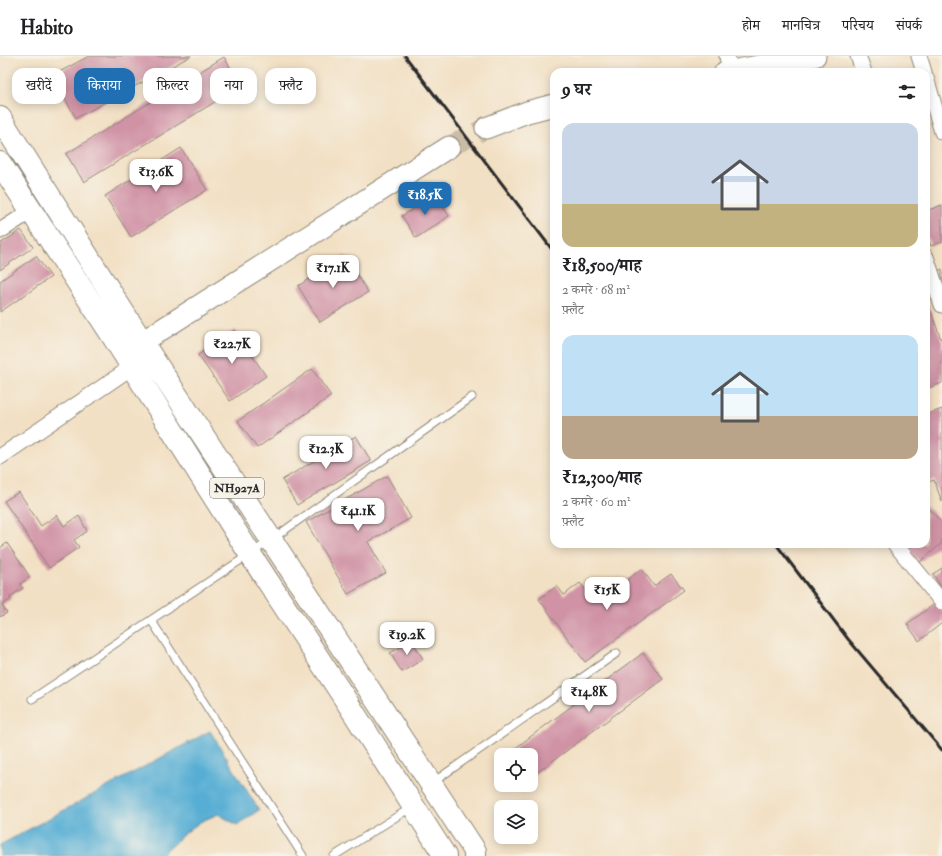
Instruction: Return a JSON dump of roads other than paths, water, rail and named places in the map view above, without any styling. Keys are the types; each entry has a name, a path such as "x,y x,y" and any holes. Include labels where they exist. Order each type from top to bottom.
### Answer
{"highway":[{"name":"NH927A","path":"0,118 142,342 475,851 475,856"},
{"name":"NH927A","path":"0,163 445,856"}],"main road":[{"path":"728,66 815,56"},
{"path":"486,128 527,112 550,106"},
{"path":"142,342 448,147"}],"street":[{"path":"858,56 862,68"},
{"path":"920,56 923,68"},
{"path":"930,92 942,132"},
{"path":"0,232 31,211"},
{"path":"930,269 942,305"},
{"path":"0,457 132,367"},
{"path":"898,548 942,602"}],"lane":[{"path":"32,698 271,540 472,397"},
{"path":"151,620 303,856"},
{"path":"431,784 617,653"},
{"path":"334,856 414,806"}],"water":[{"path":"210,731 259,810 237,825 218,814 200,822 184,834 160,856 0,856 0,845"}],"tunnel":[{"path":"449,147 486,128"}],"railway":[{"path":"405,56 550,247"},
{"path":"779,548 848,639 942,750"}]}
